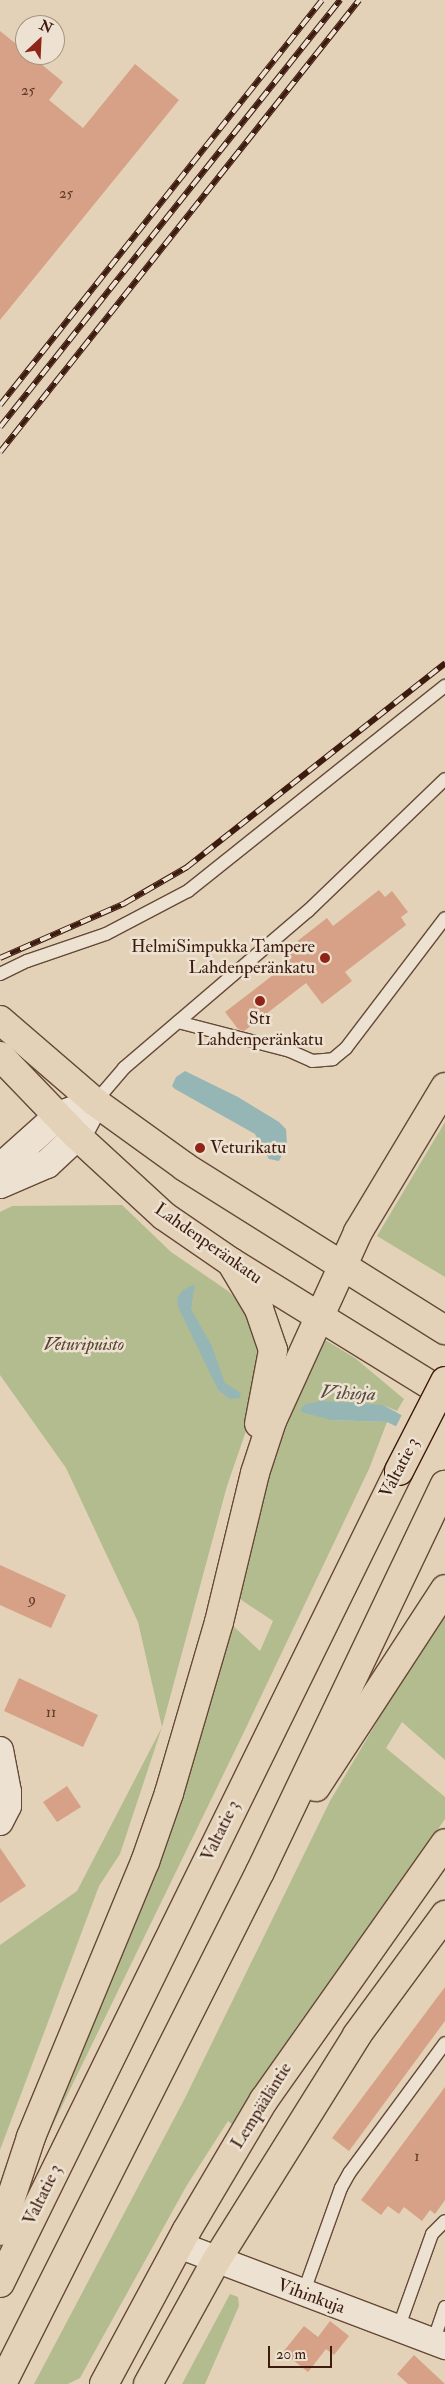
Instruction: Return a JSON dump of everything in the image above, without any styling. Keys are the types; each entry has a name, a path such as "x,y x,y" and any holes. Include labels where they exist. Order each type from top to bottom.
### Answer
{"main road":[{"path":"0,1020 95,1102 185,1167 342,1268 445,1330"},
{"name":"Lahdenperänkatu","path":"0,1056 77,1136 164,1216 231,1262 445,1394"},
{"path":"0,2231 31,2137 145,1862 169,1793 219,1622 254,1473 272,1422 321,1318 358,1232 445,1087"},
{"path":"231,1262 259,1308 273,1350 260,1417 254,1473"},
{"name":"Valtatie 3","path":"0,2283 398,1471 445,1381"},
{"path":"2,2384 260,1872 443,1489"},
{"path":"260,1872 445,1589"},
{"name":"Lempääläntie","path":"104,2384 179,2246 264,2100 445,1843"},
{"path":"148,2384 216,2261 357,2035 445,1915"}],"street":[{"path":"0,1168 58,1116 95,1102"},
{"path":"0,1184 47,1164 77,1136 95,1102"},
{"path":"0,1750 8,1792 8,1806 0,1822"},
{"name":"Vihinkuja","path":"179,2246 439,2344"}],"lane":[{"path":"0,974 27,961 106,934 188,891 445,686"},
{"path":"95,1102 116,1076 308,911 445,779"},
{"path":"178,1022 290,1051 312,1061 333,1059 346,1048 445,918"},
{"path":"303,2294 341,2188 445,2043"},
{"path":"398,2329 432,2234 445,2221"},
{"path":"439,2344 445,2307"}],"green space":[{"path":"445,1122 445,1277 377,1236"},
{"name":"Veturipuisto","path":"122,1205 171,1252 228,1291 244,1306 258,1337 260,1359 254,1408 227,1486 162,1727 138,1622 66,1468 0,1375 0,1212 12,1206"},
{"path":"322,1338 355,1358 404,1399 397,1411 383,1405 331,1420 387,1422 369,1469 244,1732 44,2143 38,2141 179,1809 231,1624 260,1651 273,1621 237,1597 275,1455"},
{"path":"445,1607 445,1760 402,1722 386,1748 445,1797 445,1819 365,1935 297,2026 235,2127 228,2121 187,2185 80,2378 68,2384 34,2384 185,2098 330,1801"},
{"path":"162,1727 120,1854 99,1886 0,2150 0,1945 77,1891"},
{"path":"230,2294 238,2297 239,2306 205,2384 182,2384"}],"water":[{"path":"185,1071 238,1097 279,1122 286,1129 287,1145 279,1161 269,1159 255,1134 175,1089 172,1086 176,1077"},
{"path":"195,1284 191,1309 212,1346 225,1383 241,1393 240,1398 230,1399 218,1390 178,1307 177,1298 183,1290"},
{"path":"322,1401 383,1405 445,1439 431,1443 387,1422 331,1420 301,1412 301,1408 306,1404"}],"pier":[{"path":"404,1411 445,1436 445,1453 395,1428"}],"building":[{"path":"0,31 15,43 15,65 42,65 63,82 49,100 83,128 135,64 179,100 0,320"},
{"path":"379,890 385,897 392,891 408,912 401,917 406,925 345,972 352,981 322,1004 306,983 244,1031 238,1029 225,1012 290,962 282,953 327,918 333,926"},
{"path":"0,1565 66,1595 51,1628 0,1605"},
{"path":"19,1678 98,1715 83,1747 4,1711"},
{"path":"67,1786 81,1807 57,1822 43,1802"},
{"path":"0,1848 26,1886 0,1903"},
{"path":"445,1987 445,2021 349,2151 332,2138"},
{"path":"445,2087 445,2200 435,2214 430,2210 422,2221 404,2207 399,2214 388,2206 381,2215 361,2200"},
{"path":"330,2321 349,2336 334,2355 326,2349 308,2372 283,2352 304,2326 318,2337"},
{"path":"414,2355 445,2384 408,2384 397,2374"}],"railway":[{"path":"0,405 322,0"},
{"path":"0,427 340,0"},
{"path":"0,452 359,0"},
{"path":"0,958 125,903 187,867 445,663"}],"place":[{"name":"HelmiSimpukka Tampere Lahdenperänkatu","path":"325,958"},
{"name":"St1 Lahdenperänkatu","path":"260,1001"},
{"name":"Veturikatu","path":"200,1148"}],"water label":[{"name":"Vihioja","path":"348,1394"}]}
